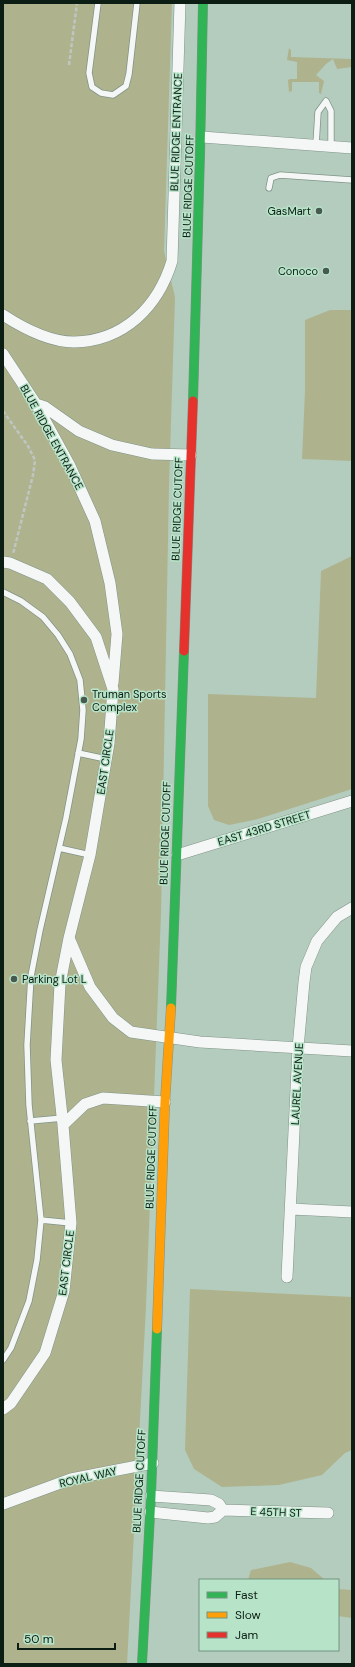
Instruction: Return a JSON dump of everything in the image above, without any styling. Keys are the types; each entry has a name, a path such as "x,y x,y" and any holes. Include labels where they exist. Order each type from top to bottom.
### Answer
{"main road":[{"name":"BLUE RIDGE CUTOFF","path":"142,1664 152,1496 165,1102 170,1038 177,855 202,137 203,3"}],"street":[{"name":"BLUE RIDGE ENTRANCE","path":"3,316 31,331 54,338 72,342 91,340 127,326 140,316 160,291 172,261 180,3"},
{"path":"202,137 352,148"},
{"name":"BLUE RIDGE ENTRANCE","path":"3,354 36,404 70,466 95,521 110,583 117,634 113,689"},
{"path":"36,404 45,407 79,431 112,445 152,454 191,455"},
{"name":"EAST CIRCLE","path":"3,1408 11,1403 45,1353 64,1291 71,1223 63,1122 56,1060 60,984 69,938 90,854 109,742 113,689 96,637 70,602 47,579 7,563"},
{"name":"EAST 43RD STREET","path":"177,855 352,801"},
{"name":"LAUREL AVENUE","path":"287,1277 298,1048 304,982 310,956 317,941 337,917 352,908"},
{"path":"69,938 90,987 113,1018 131,1032 200,1042 352,1051"},
{"path":"63,1122 85,1104 103,1098 165,1102"},
{"path":"291,1209 352,1212"},
{"name":"ROYAL WAY","path":"3,1504 70,1478 153,1463"},
{"path":"152,1496 211,1500 219,1504 223,1510"},
{"name":"E 45TH ST","path":"150,1512 208,1518 218,1516 223,1510 328,1513"}],"lane":[{"path":"98,3 89,73 92,87 101,94 113,95 126,86 129,74 137,3"},
{"path":"316,145 318,112 326,102 331,111 331,146"},
{"path":"269,188 271,178 280,175 352,180"},
{"path":"3,592 21,601 43,617 58,635 70,654 80,680 83,710 78,753 31,976 27,1045 30,1121 41,1220 37,1260 29,1301 10,1348 3,1360"},
{"path":"78,753 106,759"},
{"path":"59,848 90,854"},
{"path":"30,1121 63,1122"},
{"path":"41,1220 71,1223"}],"path":[{"path":"69,65 76,3"},
{"path":"3,410 28,446 35,460 33,476 7,563"}],"green space":[{"name":"Truman Sports Complex","path":"3,3 172,3 164,251 175,297 169,486 161,914 146,1307 127,1664 3,1664"},
{"path":"289,48 291,50 291,57 352,59 352,67 337,69 333,59 316,75 324,81 321,94 319,93 319,82 292,82 292,91 289,92 288,80 297,79 297,62 287,60"},
{"path":"330,310 352,310 352,461 302,459 305,391 305,320"},
{"path":"352,556 352,789 258,819 229,825 214,820 208,806 208,694 316,698 321,571"},
{"path":"190,1289 352,1297 352,1450 345,1453 322,1475 279,1485 222,1487 194,1469 185,1450"},
{"path":"290,1562 311,1568 324,1579 248,1579 251,1570"},
{"path":"339,1589 352,1590 352,1618 339,1616"}],"traffic: fast":[{"path":"193,401 203,3"},
{"path":"171,1008 184,651"},
{"path":"142,1664 151,1496 157,1329"}],"traffic: slow":[{"path":"157,1329 165,1102 171,1008"}],"traffic: jam":[{"path":"184,651 193,401"}],"place":[{"name":"GasMart","path":"319,211"},
{"name":"Conoco","path":"326,271"},
{"name":"Truman Sports Complex","path":"84,700"},
{"name":"Parking Lot L","path":"14,979"}]}
